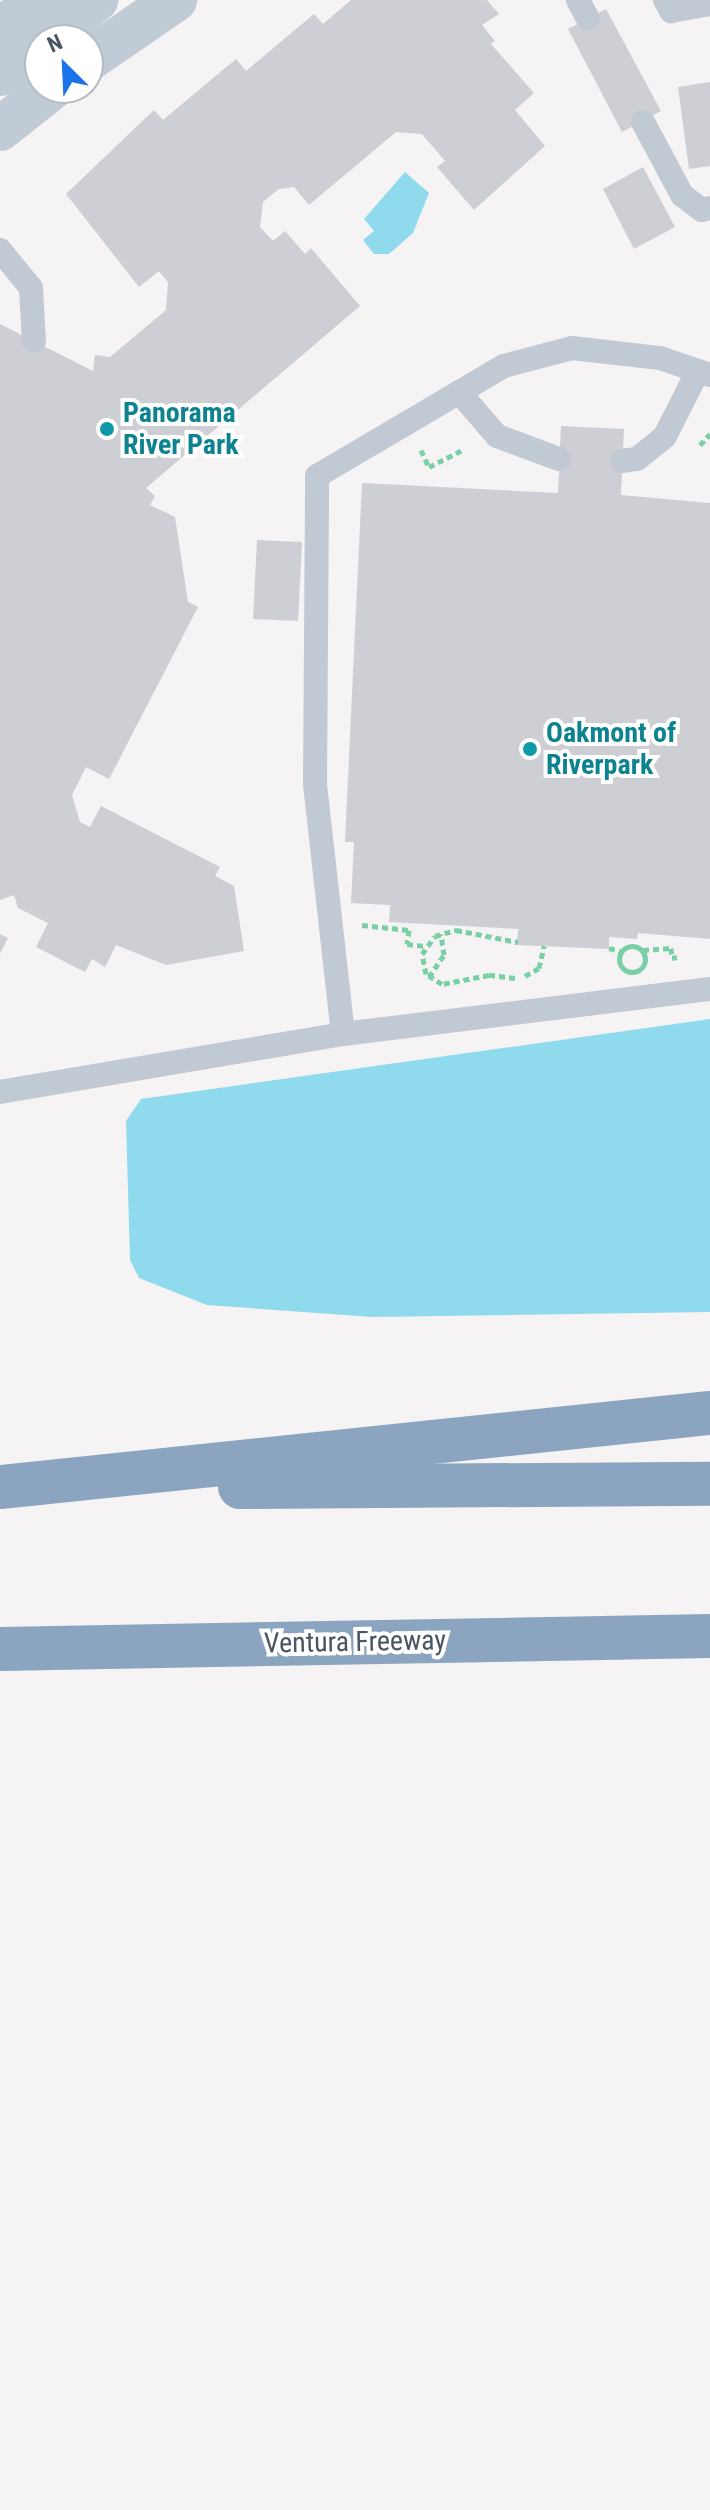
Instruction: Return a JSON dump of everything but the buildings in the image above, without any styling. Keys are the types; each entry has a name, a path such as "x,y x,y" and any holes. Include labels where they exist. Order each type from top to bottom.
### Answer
{"highway":[{"path":"0,1488 710,1413"},
{"path":"0,1488 710,1484"},
{"name":"Ventura Freeway","path":"0,1649 710,1636"}],"main road":[{"path":"0,30 39,0"},
{"path":"65,24 96,0"},
{"path":"104,49 175,0"},
{"path":"0,74 24,56"},
{"path":"0,129 32,104"}],"lane":[{"path":"665,0 671,11 710,4"},
{"path":"643,122 682,195 702,210 710,208"},
{"path":"0,250 31,288 34,341"},
{"path":"343,1034 315,784 317,476 504,366 572,348 660,358 704,373 665,436 637,459 622,461"},
{"path":"459,392 497,436 559,459"},
{"path":"0,1092 343,1034 710,989"}],"path":[{"path":"332,930 361,925 409,930 407,944 425,946"},
{"path":"518,942 470,929 441,934 425,946 422,961 429,977 450,985 489,975 526,976 539,968 544,946"},
{"path":"429,977 444,955 441,934"},
{"path":"609,948 620,951 632,947 643,950 671,948 672,958 685,956"},
{"path":"620,951 619,963 635,971 644,963 643,950"}],"water":[{"path":"405,172 429,193 413,233 389,254 374,254 363,240 374,231 364,219"},
{"path":"710,1019 710,1312 373,1317 207,1305 139,1278 130,1260 126,1121 141,1099"}],"place":[{"name":"Panorama River Park","path":"107,429"},
{"name":"Oakmont of Riverpark","path":"530,749"}]}
